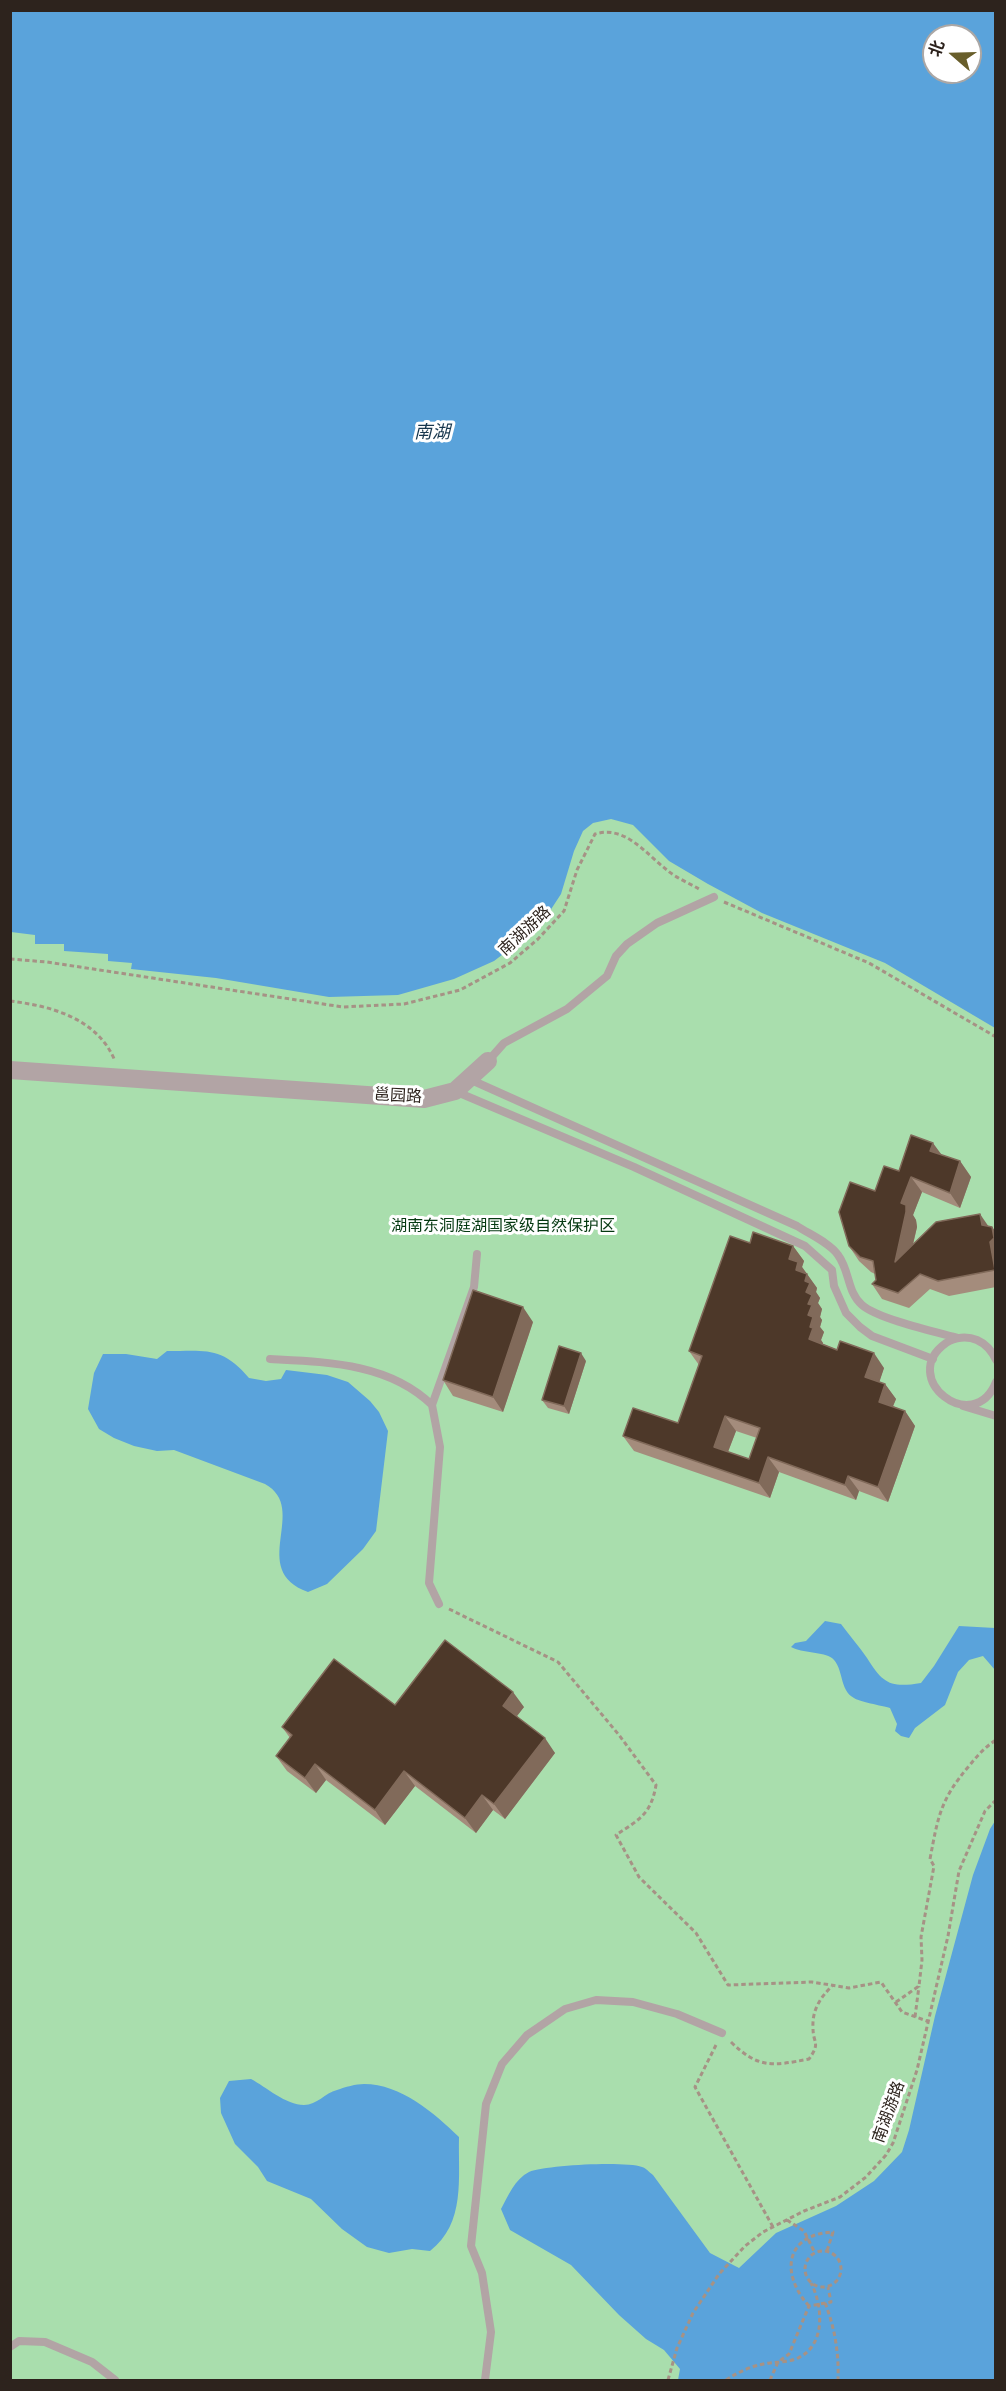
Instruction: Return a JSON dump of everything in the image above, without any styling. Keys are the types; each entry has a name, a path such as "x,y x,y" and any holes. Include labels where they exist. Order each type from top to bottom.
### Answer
{"street":[{"name":"邕园路","path":"10,1070 424,1099 455,1091 488,1061"}],"lane":[{"name":"邕园路","path":"488,1061 504,1043 567,1009 607,976 616,956 627,944 657,924 714,897"},
{"path":"469,1079 797,1226 837,1253 848,1271 851,1291 862,1305 922,1329 979,1341 995,1358"},
{"path":"455,1091 634,1167 805,1245 832,1270 834,1286 846,1313 860,1327 872,1336 933,1359"},
{"path":"439,1604 429,1583 440,1447 432,1405 474,1287 477,1254"},
{"path":"958,1338 948,1341 933,1359 930,1370 932,1382 946,1400 996,1416"},
{"path":"270,1359 317,1362 371,1370 404,1383 419,1392 432,1405"},
{"path":"957,1404 968,1405 979,1401 988,1394 996,1382"},
{"path":"485,2380 491,2332 482,2273 471,2246 486,2104 502,2064 527,2035 565,2009 596,2000 633,2002 677,2014 722,2033"},
{"path":"10,2347 19,2341 45,2342 92,2362 115,2380"}],"path":[{"name":"南湖游路","path":"10,960 47,962 343,1006 404,1004 460,990 510,963 538,939 564,911 577,870 595,834 606,831 621,833 668,871 714,897 869,963 996,1037"},
{"path":"10,1001 34,1004 71,1016 92,1028 112,1056 121,1076"},
{"path":"439,1604 558,1662 619,1735 656,1785 653,1800 645,1815 616,1835 639,1877 696,1933 728,1985 813,1982 849,1988 880,1983 902,2012 927,2021"},
{"path":"915,2017 922,1960 921,1937 934,1866 930,1860 938,1817 946,1796 958,1779 987,1746 996,1740"},
{"name":"南湖游路","path":"668,2380 677,2348 693,2313 719,2274 745,2246 773,2227 840,2197 866,2177 886,2155 893,2143 917,2070 948,1936 959,1871 985,1812 996,1800"},
{"path":"773,2227 695,2087 722,2033 750,2058 767,2064 809,2059 817,2041 813,2030 815,2008 832,1985"},
{"path":"895,2003 918,1986"},
{"path":"787,2220 804,2231 815,2253"},
{"path":"809,2306 794,2286 791,2274 795,2249 807,2237 833,2232 827,2251"},
{"path":"726,2380 739,2371 794,2360 806,2354 820,2324 818,2295 811,2283 806,2272 806,2267 810,2256 815,2253 827,2251 837,2257 842,2269 838,2280 828,2287 811,2283"},
{"path":"809,2306 831,2302 828,2287"},
{"path":"825,2303 832,2320 837,2344 838,2380"},
{"path":"770,2380 778,2362 789,2354 809,2306"}],"green space":[{"name":"湖南东洞庭湖国家级自然保护区","path":"11,11 995,11 995,2380 11,2380"}],"water":[{"name":"南湖","path":"10,11 995,11 995,1028 885,963 762,913 708,884 669,861 633,825 611,819 593,823 583,831 574,851 561,894 546,917 531,933 494,961 454,979 398,995 329,997 216,978 131,969 132,963 108,961 108,954 64,951 64,944 35,944 35,935 11,932"},
{"path":"167,1351 213,1352 230,1360 249,1378 266,1381 281,1379 286,1370 327,1375 348,1382 379,1412 388,1431 376,1531 363,1549 327,1584 308,1592 290,1582 282,1569 279,1555 282,1508 277,1495 265,1484 174,1450 157,1451 134,1446 99,1429 88,1409 94,1373 103,1354 126,1354 157,1359"},
{"path":"825,1621 841,1624 878,1674 895,1684 921,1683 959,1626 995,1628 995,1670 983,1656 969,1660 958,1672 945,1705 915,1728 909,1738 901,1736 895,1731 897,1724 890,1708 860,1701 849,1694 836,1662 832,1658 791,1647 795,1643 806,1641"},
{"path":"995,1821 995,2380 678,2380 680,2369 664,2350 646,2339 619,2315 571,2265 510,2230 501,2209 509,2193 524,2175 538,2170 603,2164 642,2167 653,2175 710,2253 739,2268 776,2233 836,2206 874,2181 902,2152 935,2016 973,1875"},
{"path":"251,2079 283,2099 304,2105 347,2087 361,2084 378,2085 404,2094 439,2119 459,2137 458,2199 450,2227 442,2240 430,2251 412,2249 389,2253 367,2247 342,2229 311,2199 267,2181 258,2167 235,2144 221,2113 220,2098 229,2081"}],"building":[{"path":"911,1135 933,1143 930,1151 960,1161 950,1193 911,1177 901,1203 906,1205 906,1212 895,1262 936,1222 980,1214 982,1225 992,1227 994,1238 990,1242 995,1270 938,1281 920,1274 898,1293 872,1284 876,1280 873,1261 860,1257 849,1246 839,1212 850,1182 875,1191 884,1166 899,1171"},
{"path":"753,1232 793,1246 789,1259 798,1262 796,1270 807,1274 805,1281 810,1283 806,1292 812,1295 808,1304 812,1305 808,1315 813,1317 810,1327 813,1328 809,1339 837,1350 840,1341 874,1353 865,1377 885,1384 879,1402 905,1411 878,1487 848,1476 845,1485 768,1457 759,1483 623,1436 633,1408 678,1423 702,1356 689,1351 730,1236 750,1243","holes":["725,1416 760,1428 749,1459 714,1447"]},
{"path":"473,1290 523,1307 493,1397 443,1380"},
{"path":"559,1346 581,1353 564,1406 542,1400"},
{"path":"445,1640 513,1692 503,1706 545,1738 494,1804 482,1795 465,1818 404,1771 375,1810 315,1764 305,1778 276,1756 292,1735 282,1727 334,1659 395,1705"}]}
